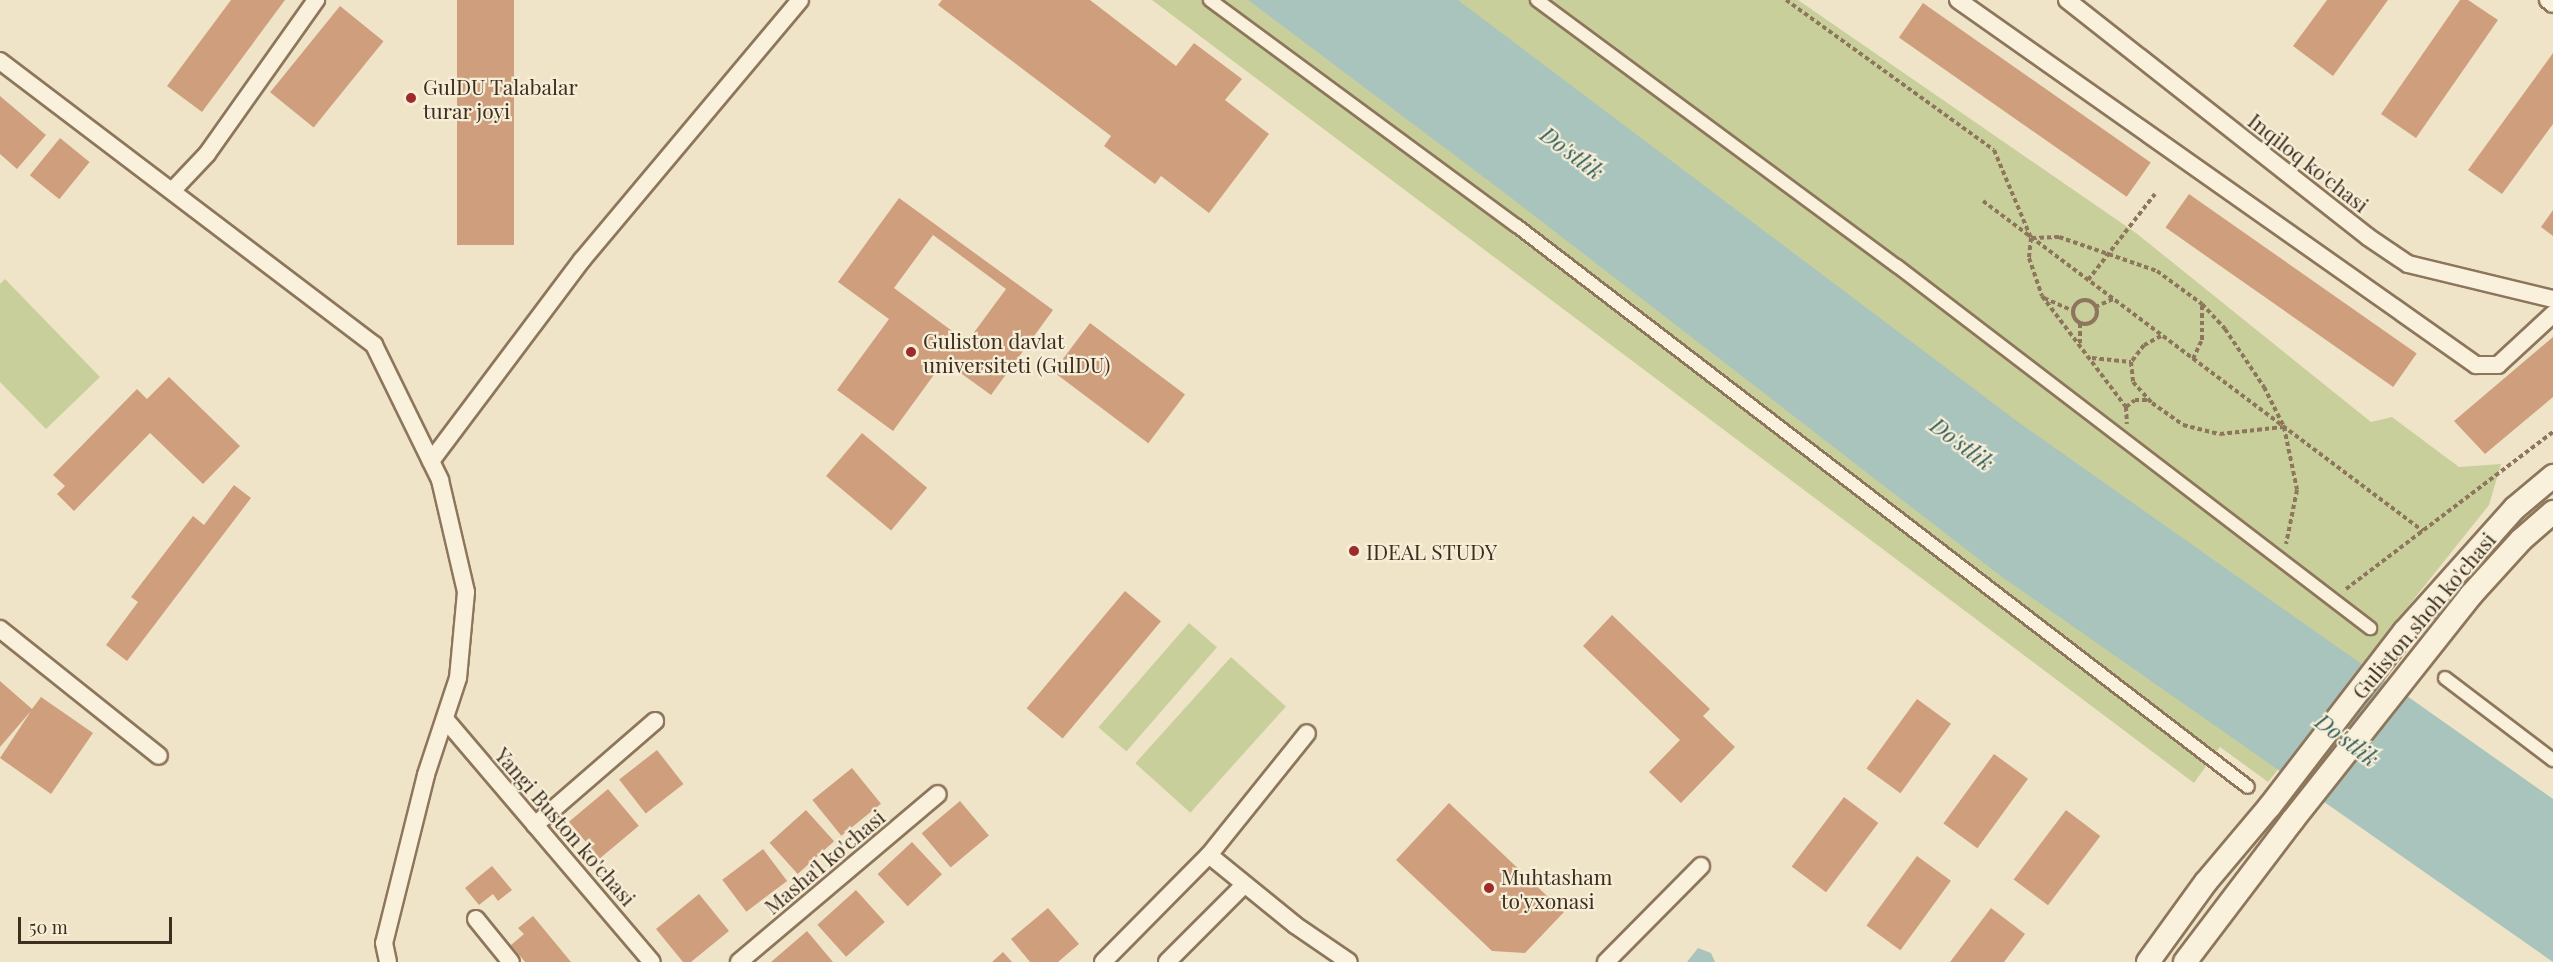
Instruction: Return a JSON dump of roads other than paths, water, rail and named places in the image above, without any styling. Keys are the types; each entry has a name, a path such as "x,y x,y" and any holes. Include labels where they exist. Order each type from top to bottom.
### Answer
{"main road":[{"name":"Guliston shoh ko'chasi","path":"2148,962 2206,882 2270,806 2404,632 2515,508 2553,476"},
{"name":"Guliston shoh ko'chasi","path":"2185,962 2426,651 2507,556 2553,512"}],"street":[{"path":"172,191 207,154 316,0"},
{"path":"431,461 582,260 800,0"},
{"path":"1210,0 1536,240 2248,787"},
{"path":"1537,0 1897,266 2370,628"},
{"path":"1958,0 2476,365 2498,365 2553,314"},
{"name":"Inqiloq ko'chasi","path":"2067,0 2368,237 2408,264 2553,299"},
{"path":"2548,0 2553,4"},
{"path":"0,61 374,345 431,461 457,542 466,592 458,678 426,775 384,943 388,962"},
{"path":"0,629 159,756"},
{"path":"2445,678 2553,760"},
{"name":"Yangi Buston ko'chasi","path":"445,719 652,962"},
{"path":"535,825 655,721"},
{"path":"1106,960 1209,855 1306,733"},
{"name":"Masha'l ko'chasi","path":"739,962 938,794"},
{"path":"1209,855 1244,885 1349,962"},
{"path":"1606,962 1701,866"},
{"path":"1167,962 1244,885"},
{"path":"476,919 512,962"}],"water":[{"name":"Do'stlik","path":"1248,0 1458,0 2018,422 2553,799 2553,962 1998,574 1514,200"},
{"path":"1698,948 1711,953 1715,962 1687,962"}],"place":[{"name":"GulDU Talabalar turar joyi","path":"411,98"},
{"name":"Guliston davlat universiteti (GulDU)","path":"911,352"},
{"name":"IDEAL STUDY","path":"1354,551"},
{"name":"Muhtasham to'yxonasi","path":"1489,888"}]}
